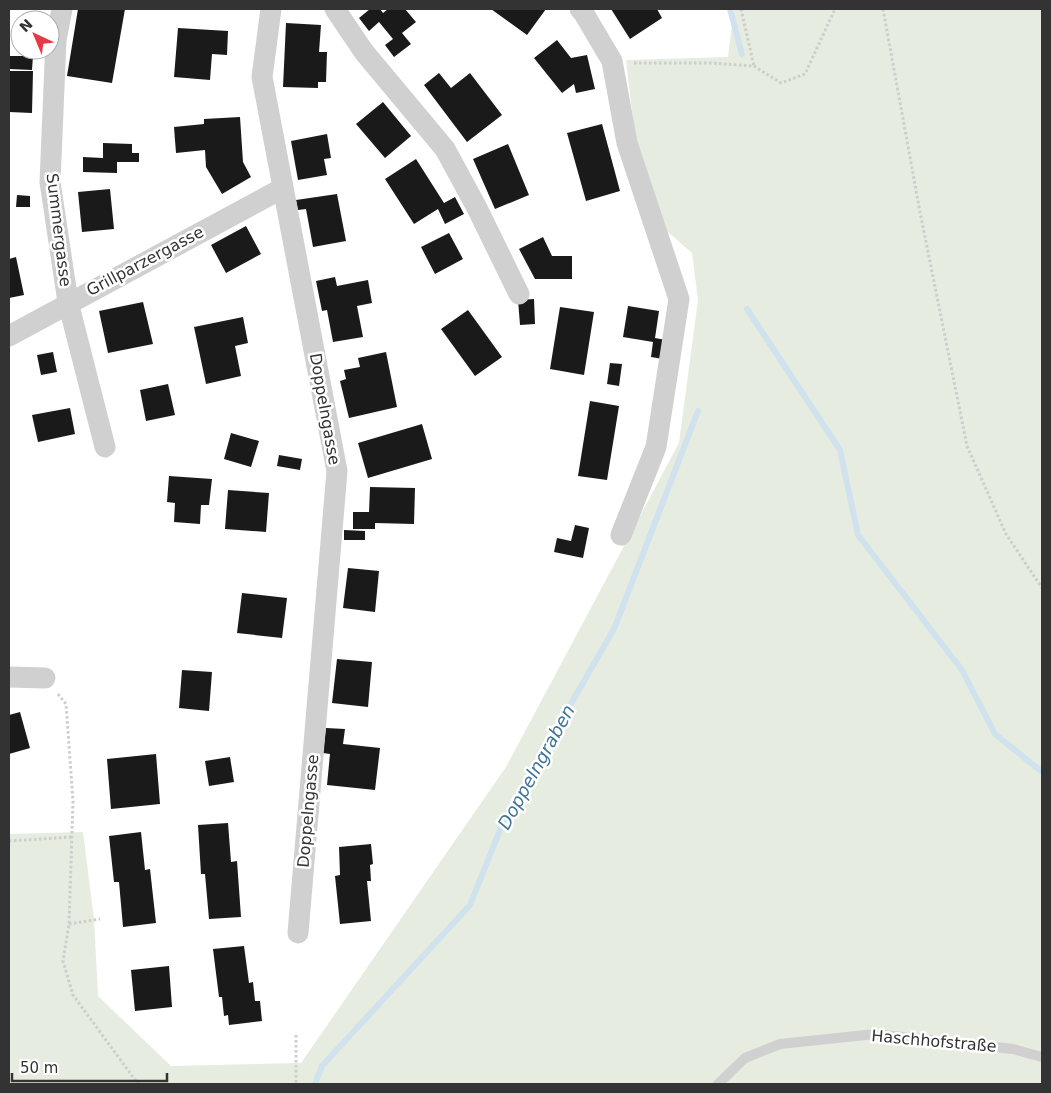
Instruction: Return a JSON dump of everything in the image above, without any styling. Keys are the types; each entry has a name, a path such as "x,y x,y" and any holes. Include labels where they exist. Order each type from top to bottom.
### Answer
{"street":[{"name":"Summergasse","path":"62,9 56,40 50,182 68,302 105,446"},
{"name":"Doppelngasse","path":"271,9 262,77 337,471 298,933"},
{"path":"336,9 364,52 445,149 477,208 519,294"},
{"path":"580,9 584,12 612,61 627,143 679,299 656,447 621,535"},
{"name":"Grillparzergasse","path":"9,336 68,302 283,188"},
{"path":"9,677 45,678"}],"lane":[{"name":"Haschhofstraße","path":"718,1084 745,1058 780,1044 875,1034 1013,1048 1042,1056"}],"path":[{"path":"741,9 754,66"},
{"path":"612,61 754,66 781,83 805,74 835,9"},
{"path":"883,9 918,202 967,446 1006,534 1042,588"},
{"path":"45,678 66,704 73,801 69,924 63,962 74,995 138,1084"},
{"path":"9,841 72,837"},
{"path":"69,924 100,919"},
{"path":"296,1035 296,1084"}],"shaded area":[{"path":"734,9 1042,9 1042,1084 9,1084 9,834 83,832 94,919 98,996 171,1066 301,1063 506,767 679,443 698,300 692,253 660,225 636,146 626,60 728,57"}],"building":[{"path":"78,9 125,9 112,83 67,76"},
{"path":"370,9 380,9 383,13 388,9 405,9 416,22 402,33 411,44 394,57 385,45 393,39 379,22 369,31 359,18"},
{"path":"491,9 546,9 527,35"},
{"path":"611,9 657,9 662,18 630,39"},
{"path":"286,23 321,25 319,52 327,52 326,82 318,82 318,88 283,87"},
{"path":"178,28 228,31 227,55 212,54 210,80 174,77"},
{"path":"557,40 571,58 587,55 595,89 576,93 574,84 562,93 534,58"},
{"path":"9,56 10,60 33,60 32,70 9,69"},
{"path":"9,71 33,71 32,113 9,112"},
{"path":"439,73 451,88 470,73 502,115 467,142 424,85"},
{"path":"383,102 411,136 385,158 356,124"},
{"path":"240,117 243,162 251,177 222,194 206,167 205,150 176,153 174,127 204,124 204,119"},
{"path":"602,124 620,191 586,201 567,133"},
{"path":"327,134 331,158 324,159 327,175 298,180 291,141"},
{"path":"103,143 132,144 132,153 139,153 139,162 117,162 117,173 83,172 83,157 103,158"},
{"path":"508,144 529,195 495,209 473,159"},
{"path":"416,159 444,203 455,197 464,214 445,224 438,209 414,224 385,179"},
{"path":"110,189 114,229 82,232 78,192"},
{"path":"337,194 346,241 313,247 306,209 298,210 296,200"},
{"path":"17,195 30,196 30,207 16,207"},
{"path":"246,226 261,254 226,273 211,245"},
{"path":"449,233 463,259 435,274 421,247"},
{"path":"543,237 552,256 572,256 572,279 535,279 519,249"},
{"path":"16,257 24,295 9,298 9,259"},
{"path":"335,277 337,286 368,280 372,303 357,306 363,337 333,342 327,310 322,311 316,281"},
{"path":"534,299 535,324 520,325 518,300"},
{"path":"143,302 153,344 108,353 99,311"},
{"path":"628,306 659,311 655,338 666,340 663,359 651,357 653,342 623,337"},
{"path":"560,307 594,312 584,375 550,369"},
{"path":"468,310 502,357 475,376 441,329"},
{"path":"243,317 248,343 235,346 241,376 206,384 194,327"},
{"path":"53,352 57,372 41,375 37,355"},
{"path":"386,352 397,407 349,418 340,381 346,379 344,370 360,367 358,358"},
{"path":"610,363 622,364 619,386 607,384"},
{"path":"168,384 175,415 146,421 140,390"},
{"path":"590,401 619,406 607,480 578,476"},
{"path":"70,408 75,434 38,442 32,415"},
{"path":"422,424 432,459 368,478 358,443"},
{"path":"231,433 259,441 251,467 224,459"},
{"path":"279,455 302,459 300,470 277,466"},
{"path":"169,476 212,479 209,505 201,505 200,524 174,522 175,503 167,502"},
{"path":"370,487 415,488 414,524 375,523 375,529 353,529 353,512 369,512"},
{"path":"228,490 269,493 266,532 225,529"},
{"path":"575,525 589,528 583,558 554,552 557,538 571,541"},
{"path":"344,530 365,531 365,540 344,540"},
{"path":"348,568 379,571 375,612 343,608"},
{"path":"242,593 287,598 282,638 237,633"},
{"path":"337,659 372,662 368,707 332,703"},
{"path":"182,670 212,672 209,711 179,708"},
{"path":"20,712 30,748 9,754 9,715"},
{"path":"326,728 345,729 343,744 380,748 375,790 327,785 330,754 323,753"},
{"path":"156,754 160,804 111,809 107,759"},
{"path":"230,757 234,782 209,786 205,761"},
{"path":"228,823 231,862 237,861 241,917 209,919 205,874 201,874 198,825"},
{"path":"141,832 145,870 150,869 156,923 123,927 119,882 114,882 109,836"},
{"path":"371,844 373,864 370,865 371,881 367,881 371,921 340,924 335,876 340,875 339,847"},
{"path":"244,946 249,983 253,982 255,1001 260,1001 262,1021 229,1025 228,1015 224,1016 222,997 219,997 213,949"},
{"path":"169,966 172,1007 135,1011 131,970"}],"waterway":[{"name":"Doppelngraben","path":"730,9 742,54"},
{"path":"747,309 840,450 858,535 962,670 995,734 1042,772"},
{"name":"Doppelngraben","path":"315,1084 322,1066 470,905 504,820 614,629 698,411"}]}
